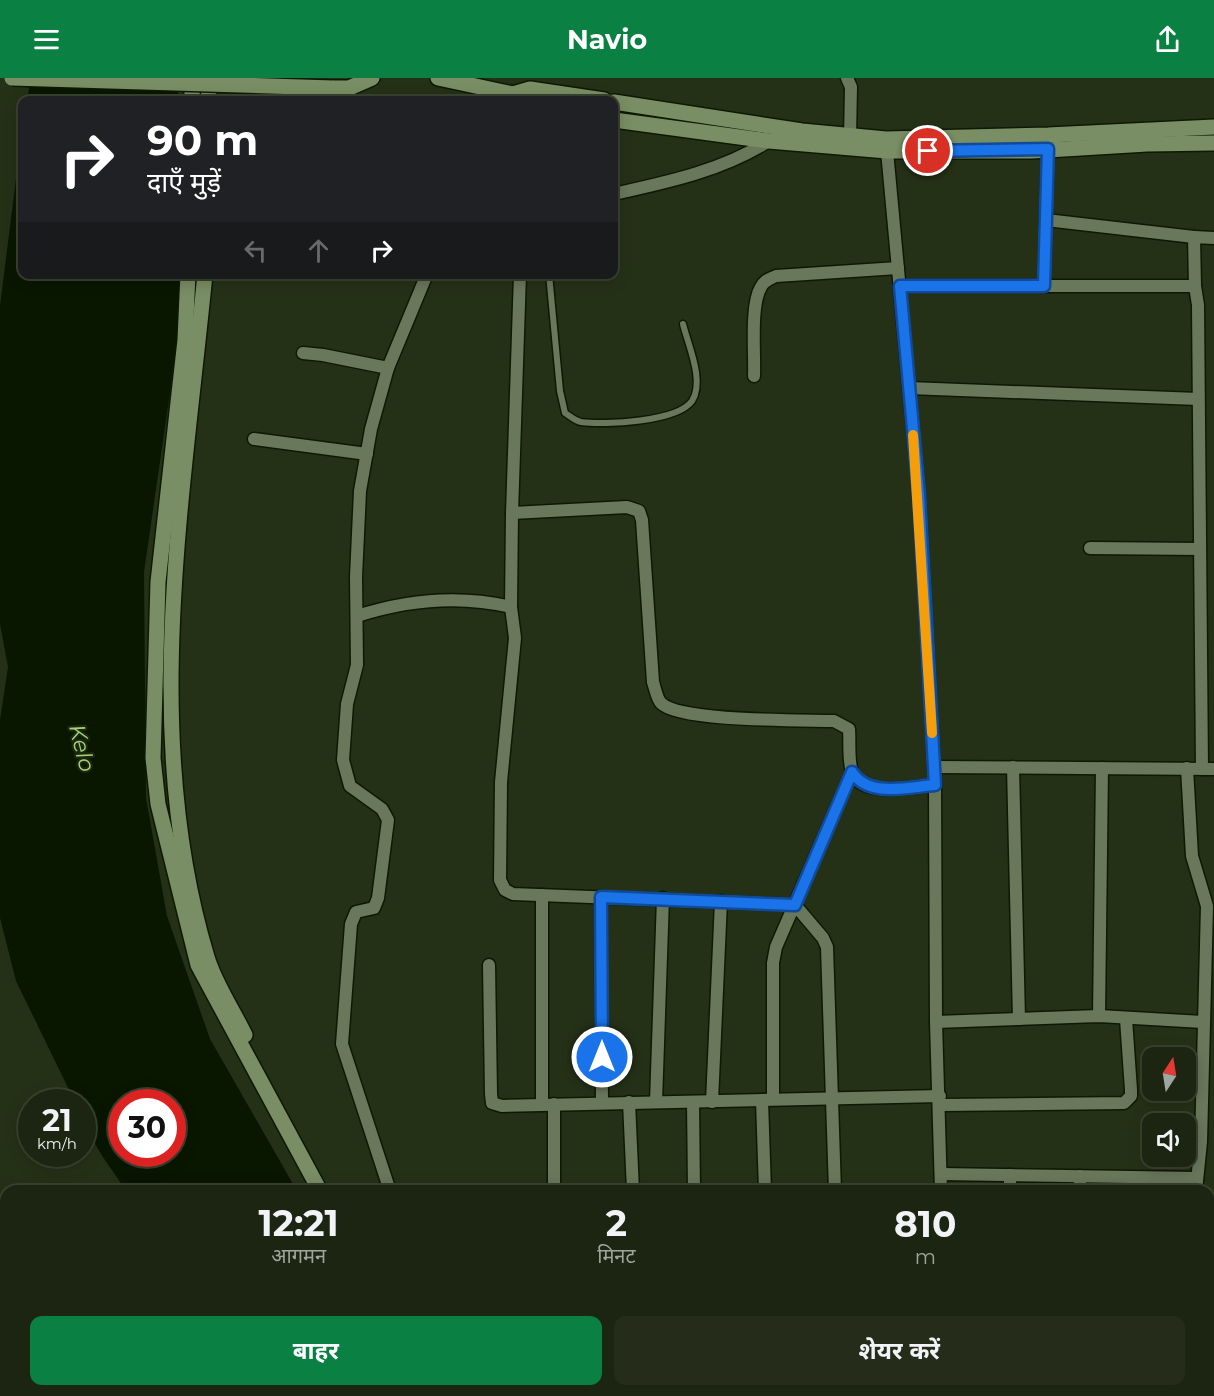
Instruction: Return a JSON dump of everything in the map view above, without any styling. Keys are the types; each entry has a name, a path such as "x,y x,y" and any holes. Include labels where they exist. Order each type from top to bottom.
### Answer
{"street":[{"path":"0,78 344,92 372,78"},
{"path":"190,78 192,96"},
{"path":"208,78 209,96"},
{"path":"438,78 512,96"},
{"path":"847,78 851,87 850,137"},
{"path":"518,96 530,88 579,96"},
{"path":"618,103 850,137 886,139 1048,135 1214,127"},
{"path":"618,121 769,141 887,151 1048,149 1214,143"},
{"path":"618,193 718,168 744,157 769,141"},
{"path":"1044,286 1048,149"},
{"path":"887,151 919,495 935,785 936,1022 941,1185"},
{"path":"1046,220 1214,238"},
{"path":"934,767 1208,769 1200,549 1194,237"},
{"path":"754,376 756,302 760,288 765,281 776,276 898,268"},
{"path":"188,279 185,340 158,582 153,758 158,804 198,965 317,1185"},
{"path":"205,279 170,635 171,750 183,856 208,959 287,1119 326,1185"},
{"path":"388,1185 342,1044 351,924 356,912 374,908 389,825 382,809 350,786 343,760 347,704 357,665 356,577 360,491 388,368 425,279"},
{"path":"520,279 512,513 511,607 515,638 501,782 500,880 505,890 513,894 663,898 795,905 823,938 827,947 835,1185"},
{"path":"900,286 1195,286"},
{"path":"303,353 388,368"},
{"path":"909,388 1198,399"},
{"path":"254,439 367,454"},
{"path":"512,513 627,507 639,511 642,520 653,682 660,703 672,710 702,716 834,721 849,729 852,772 776,947 773,963 765,1185"},
{"path":"1090,548 1200,549"},
{"path":"357,616 380,609 458,598 511,607"},
{"path":"1014,767 1018,1019"},
{"path":"1099,1016 1102,768"},
{"path":"1187,768 1192,856 1207,906 1201,1142 1196,1185"},
{"path":"852,772 859,783 872,789 935,785"},
{"path":"542,895 548,1105 555,1185"},
{"path":"601,897 602,1102"},
{"path":"656,1102 663,898"},
{"path":"712,1102 721,901"},
{"path":"489,965 492,1103 502,1106 602,1102 832,1099 1124,1103 1131,1096 1126,1019"},
{"path":"936,1022 1099,1016 1203,1022"},
{"path":"629,1102 633,1185"},
{"path":"693,1102 694,1185"},
{"path":"941,1174 1197,1178"},
{"path":"1010,1175 1010,1185"},
{"path":"1080,1176 1080,1185"}],"lane":[{"path":"549,279 560,391 565,412 579,422 632,422 681,411 692,400 697,379 683,324"}],"water":[{"path":"31,78 172,78 179,96 28,96"},
{"name":"Kelo","path":"18,163 18,279 186,279 144,572 146,798 167,916 210,1039 294,1185 122,1185 110,1167 186,1167 186,1089 108,1089 108,1164 96,1145 96,1089 69,1089 16,981 0,918 0,720 8,667 0,624 0,306"}],"slow traffic":[{"path":"913,435 919,495 932,733"}],"route":[{"path":"602,1057 601,897 795,905 852,772 859,783 872,789 935,785 919,495 900,286 1044,286 1048,149 928,151"}]}
